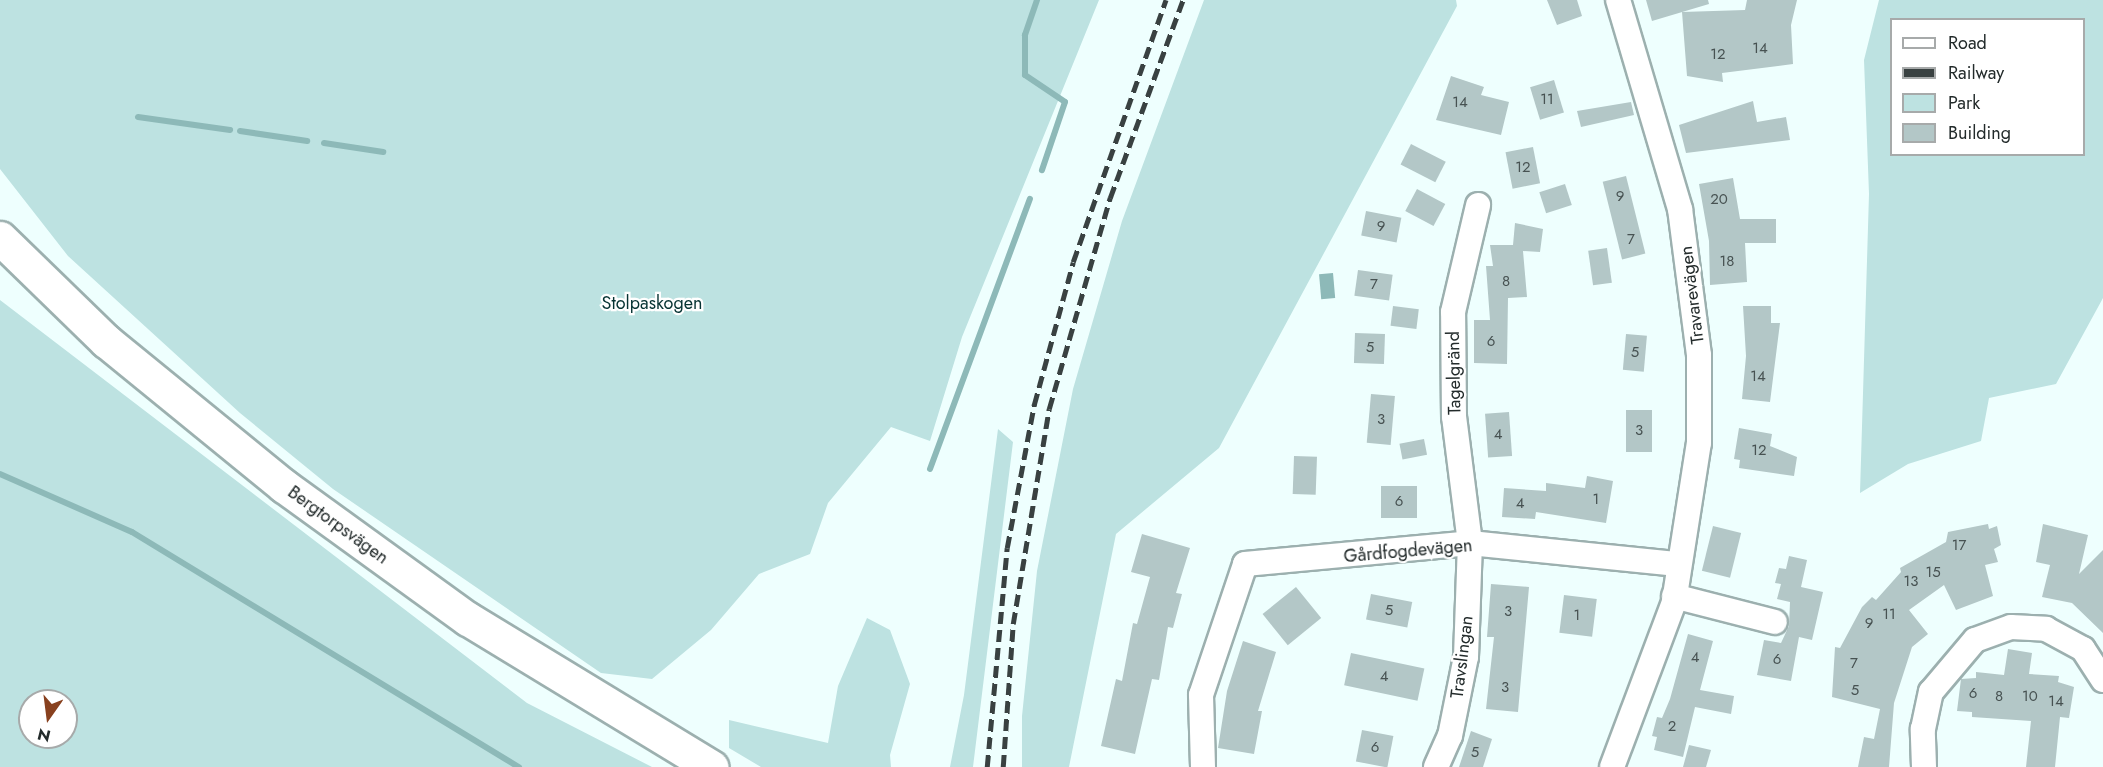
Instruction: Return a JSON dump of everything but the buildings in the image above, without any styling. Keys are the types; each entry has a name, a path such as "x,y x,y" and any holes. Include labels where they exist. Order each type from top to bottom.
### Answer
{"main road":[{"name":"Bergtorpsvägen","path":"0,238 123,356 284,486 468,619 711,767"},
{"path":"0,244 28,267"}],"street":[{"name":"Travarevägen","path":"1612,767 1674,596 1678,564 1691,513 1699,443 1699,355 1692,281 1680,209 1618,0"},
{"name":"Tagelgränd","path":"1470,543 1454,417 1453,312 1478,205"},
{"name":"Gårdfogdevägen","path":"1203,767 1201,695 1245,564 1470,543 1678,564"},
{"name":"Travslingan","path":"1436,767 1450,736 1466,657 1470,543"},
{"path":"1674,596 1775,622"},
{"path":"1924,767 1923,729 1931,692 1975,640 2011,627 2046,629 2083,649 2103,680"}],"green space":[{"name":"Stolpaskogen","path":"0,0 1099,0 962,337 930,441 891,427 828,503 810,554 759,574 711,630 652,679 601,673 333,489 240,413 68,256 0,169"},
{"path":"1204,0 1456,0 1457,6 1219,448 1116,534 1069,767 1022,767 1022,716 1037,571 1073,389 1122,221"},
{"path":"1879,0 2103,0 2103,298 2056,384 1989,398 1981,441 1908,464 1860,493 1869,194 1864,60"},
{"path":"0,300 527,703 652,767 0,767"},
{"path":"998,429 1013,442 973,767 950,767 964,695"},
{"path":"867,618 890,630 910,684 890,755 891,767 761,767 729,748 729,720 828,743 838,686"}],"shaded area":[{"path":"1333,273 1335,298 1321,299 1319,274"}],"waterway":[{"path":"1037,0 1025,35 1025,75 1065,102 1042,170"},
{"path":"138,117 230,130"},
{"path":"240,131 307,141"},
{"path":"324,143 383,152"},
{"path":"930,469 1030,199"},
{"path":"0,474 132,532 519,767"}],"railway":[{"path":"987,767 1007,548 1034,405 1073,262 1166,0"},
{"path":"1003,767 1013,624 1049,409 1110,198 1183,0"}]}
